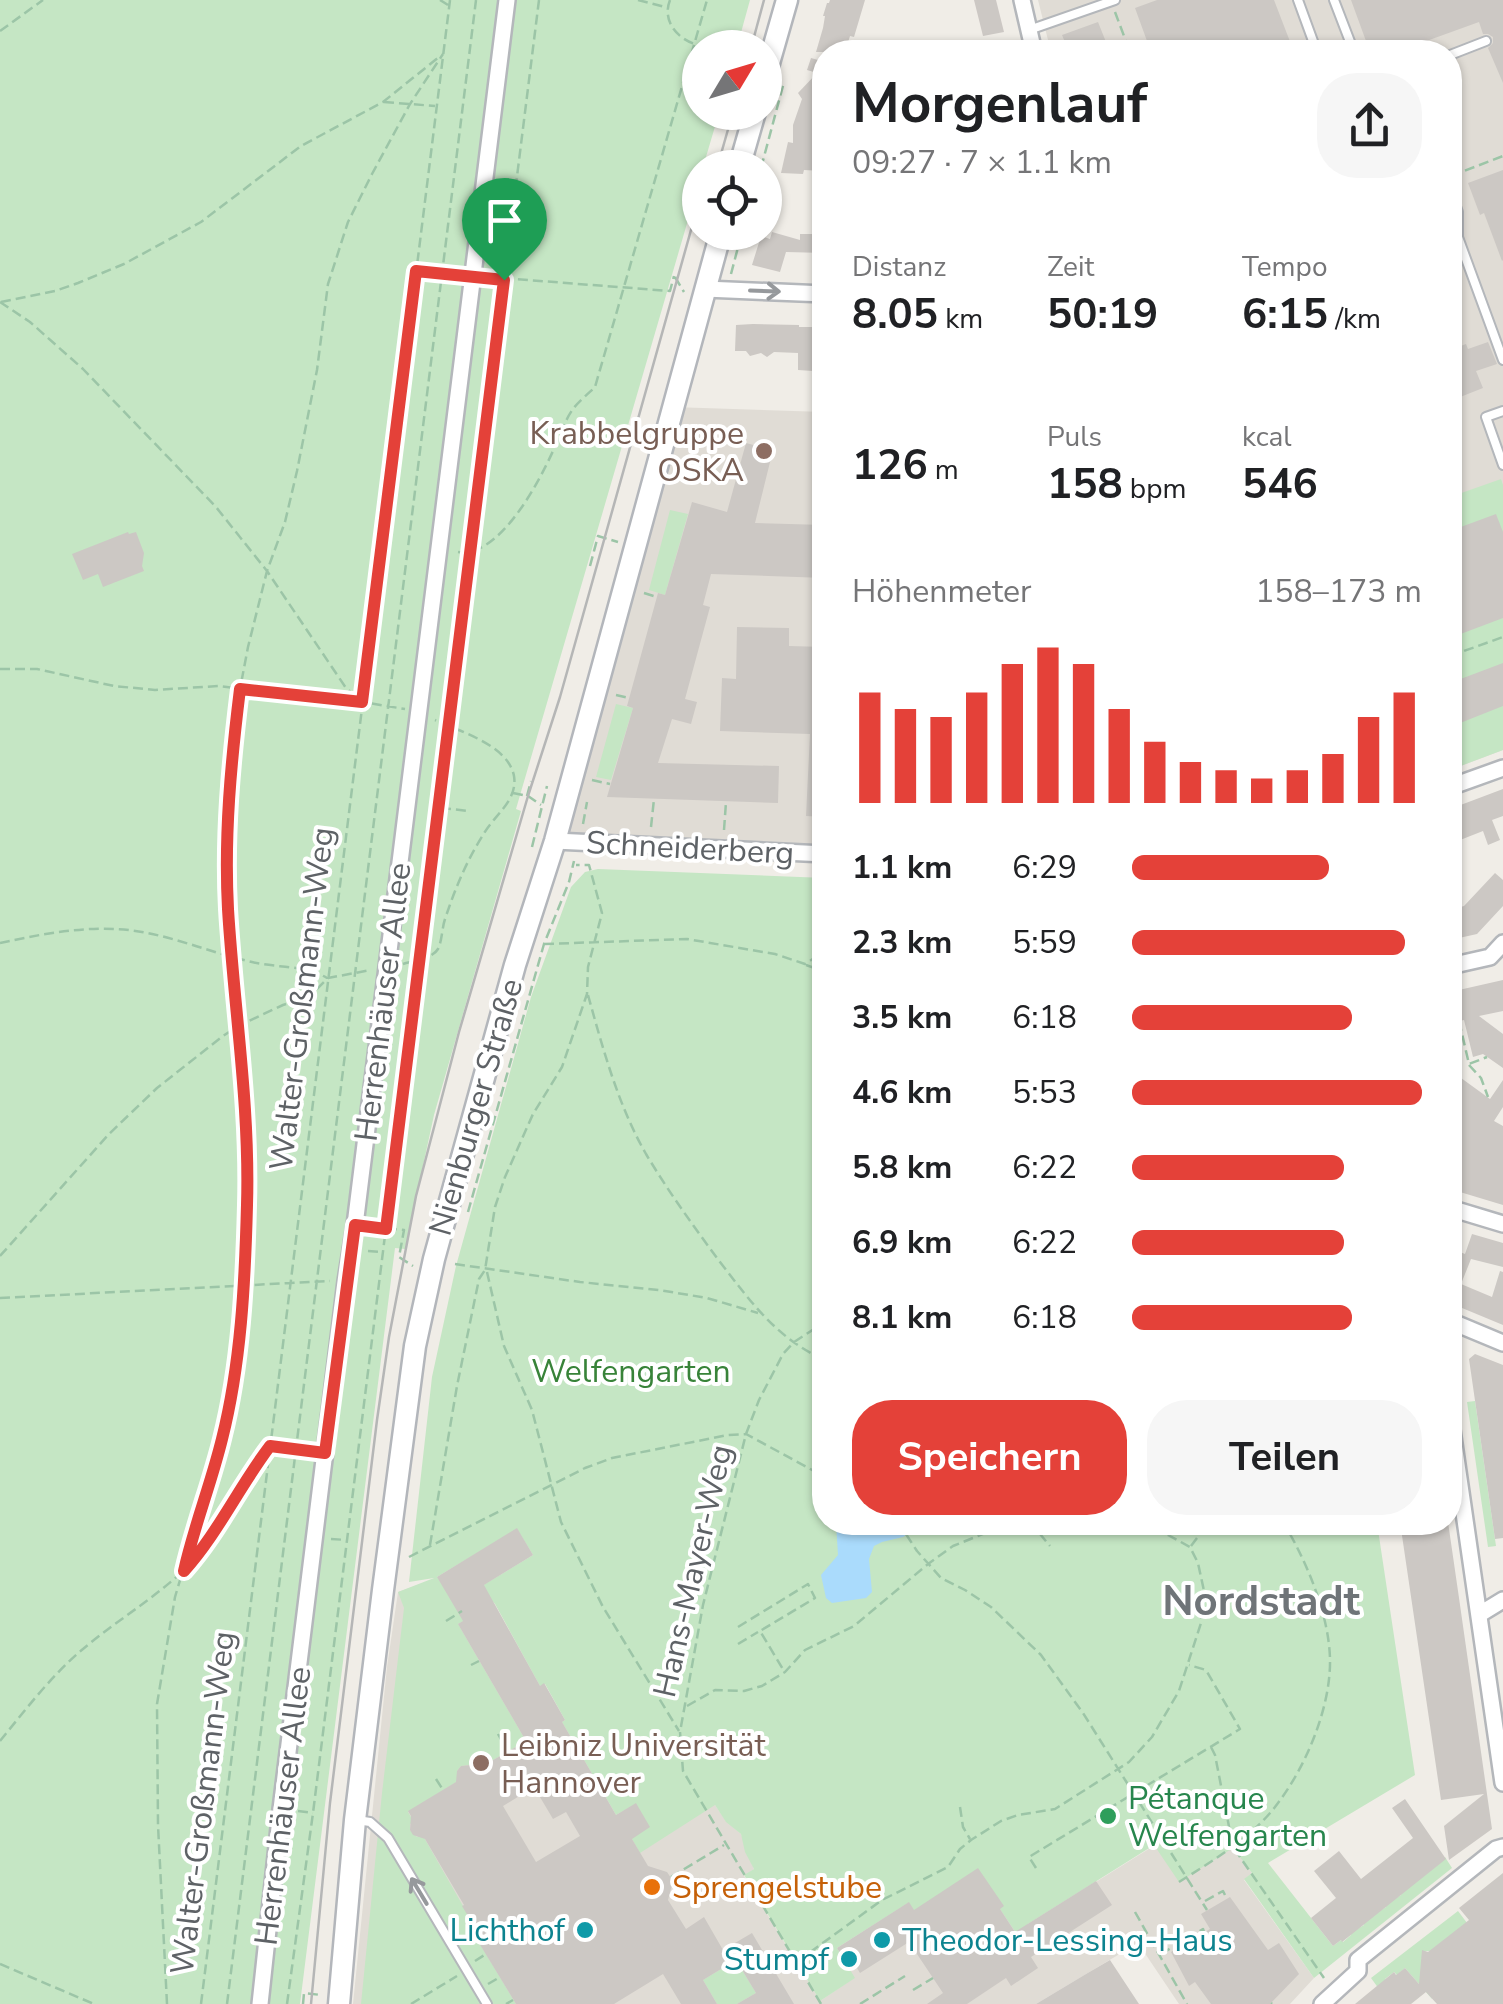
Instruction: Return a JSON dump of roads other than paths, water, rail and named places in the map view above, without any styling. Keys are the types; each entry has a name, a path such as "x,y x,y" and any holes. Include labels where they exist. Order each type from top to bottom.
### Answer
{"street":[{"name":"Herrenhäuser Allee","path":"260,2004 346,1280 507,0"},
{"path":"782,35 787,0"},
{"path":"1022,0 1031,40"},
{"name":"Nienburger Straße","path":"333,2000 383,1590 419,1329 434,1259 515,965 555,841 696,293 714,250"},
{"path":"696,293 812,294"},
{"path":"1462,783 1503,768"},
{"name":"Schneiderberg","path":"555,841 812,853"},
{"path":"1462,963 1490,957 1503,944"},
{"path":"1462,1212 1503,1224"},
{"path":"1462,1326 1503,1343"},
{"path":"1462,1495 1503,1783"},
{"path":"1480,1614 1503,1600"},
{"path":"1322,2004 1358,1971 1358,1960 1503,1847"}],"lane":[{"path":"1298,0 1313,40"},
{"path":"1334,0 1349,40"},
{"path":"1029,30 1113,1"},
{"path":"1462,50 1486,41"},
{"path":"1462,248 1503,360"},
{"path":"1503,411 1486,417 1503,464"},
{"path":"355,1820 370,1822 388,1838 487,2004"}],"water":[{"path":"837,1535 906,1535 874,1546 869,1559 872,1592 866,1598 832,1603 826,1598 821,1575 838,1555"}],"tram line":[{"path":"756,30 764,0"},
{"path":"722,150 728,130"},
{"path":"311,2004 330,1803 377,1420 416,1196 459,1032 560,697 685,250"}],"place":[{"name":"Krabbelgruppe OSKA","path":"764,451"},
{"name":"Leibniz Universität Hannover","path":"481,1763"},
{"name":"Pétanque Welfengarten","path":"1108,1816"},
{"name":"Sprengelstube","path":"652,1887"},
{"name":"Lichthof","path":"585,1930"},
{"name":"Theodor-Lessing-Haus","path":"882,1940"},
{"name":"Stumpf","path":"849,1959"}],"district":[{"name":"Nordstadt","path":"1261,1601"}],"park label":[{"name":"Welfengarten","path":"631,1371"}]}
